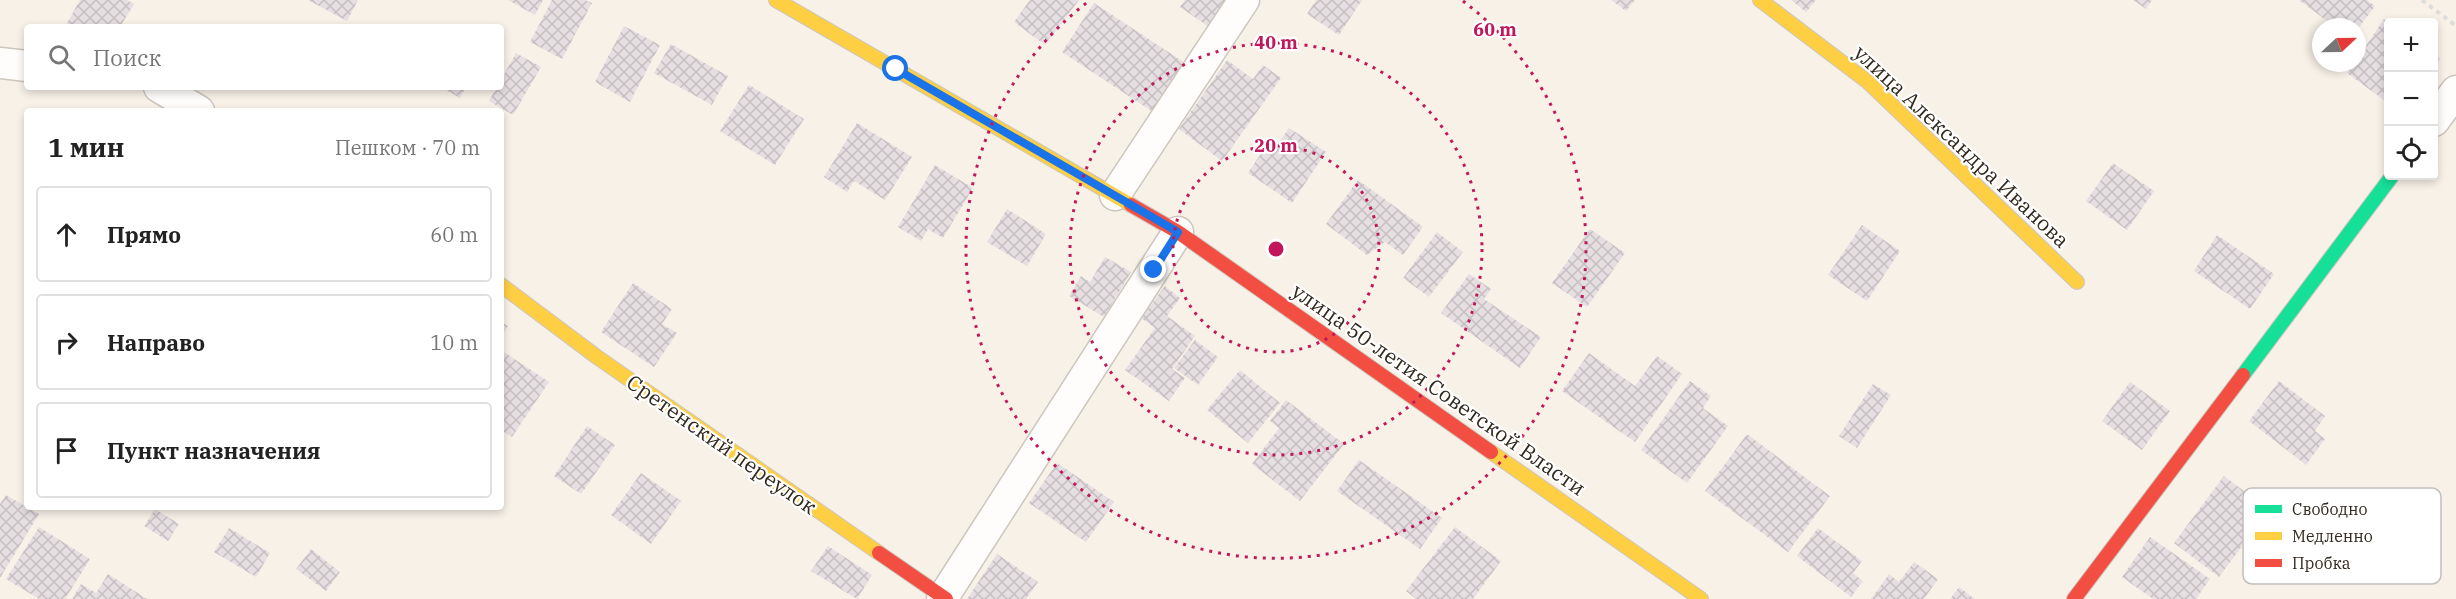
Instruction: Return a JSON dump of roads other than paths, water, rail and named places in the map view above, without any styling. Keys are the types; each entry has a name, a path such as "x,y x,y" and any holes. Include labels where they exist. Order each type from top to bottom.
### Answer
{"street":[{"name":"улица 50-летия Советской Власти","path":"776,0 1178,232 1701,599"},
{"path":"1115,195 1244,0"},
{"name":"улица Александра Иванова","path":"1760,0 1868,82 2077,282"},
{"path":"0,63 24,66"},
{"path":"164,90 194,108"},
{"path":"2438,114 2456,91"},
{"path":"2074,599 2389,180"},
{"path":"944,598 1178,232"},
{"name":"Сретенский переулок","path":"504,287 597,357 944,598"}]}
